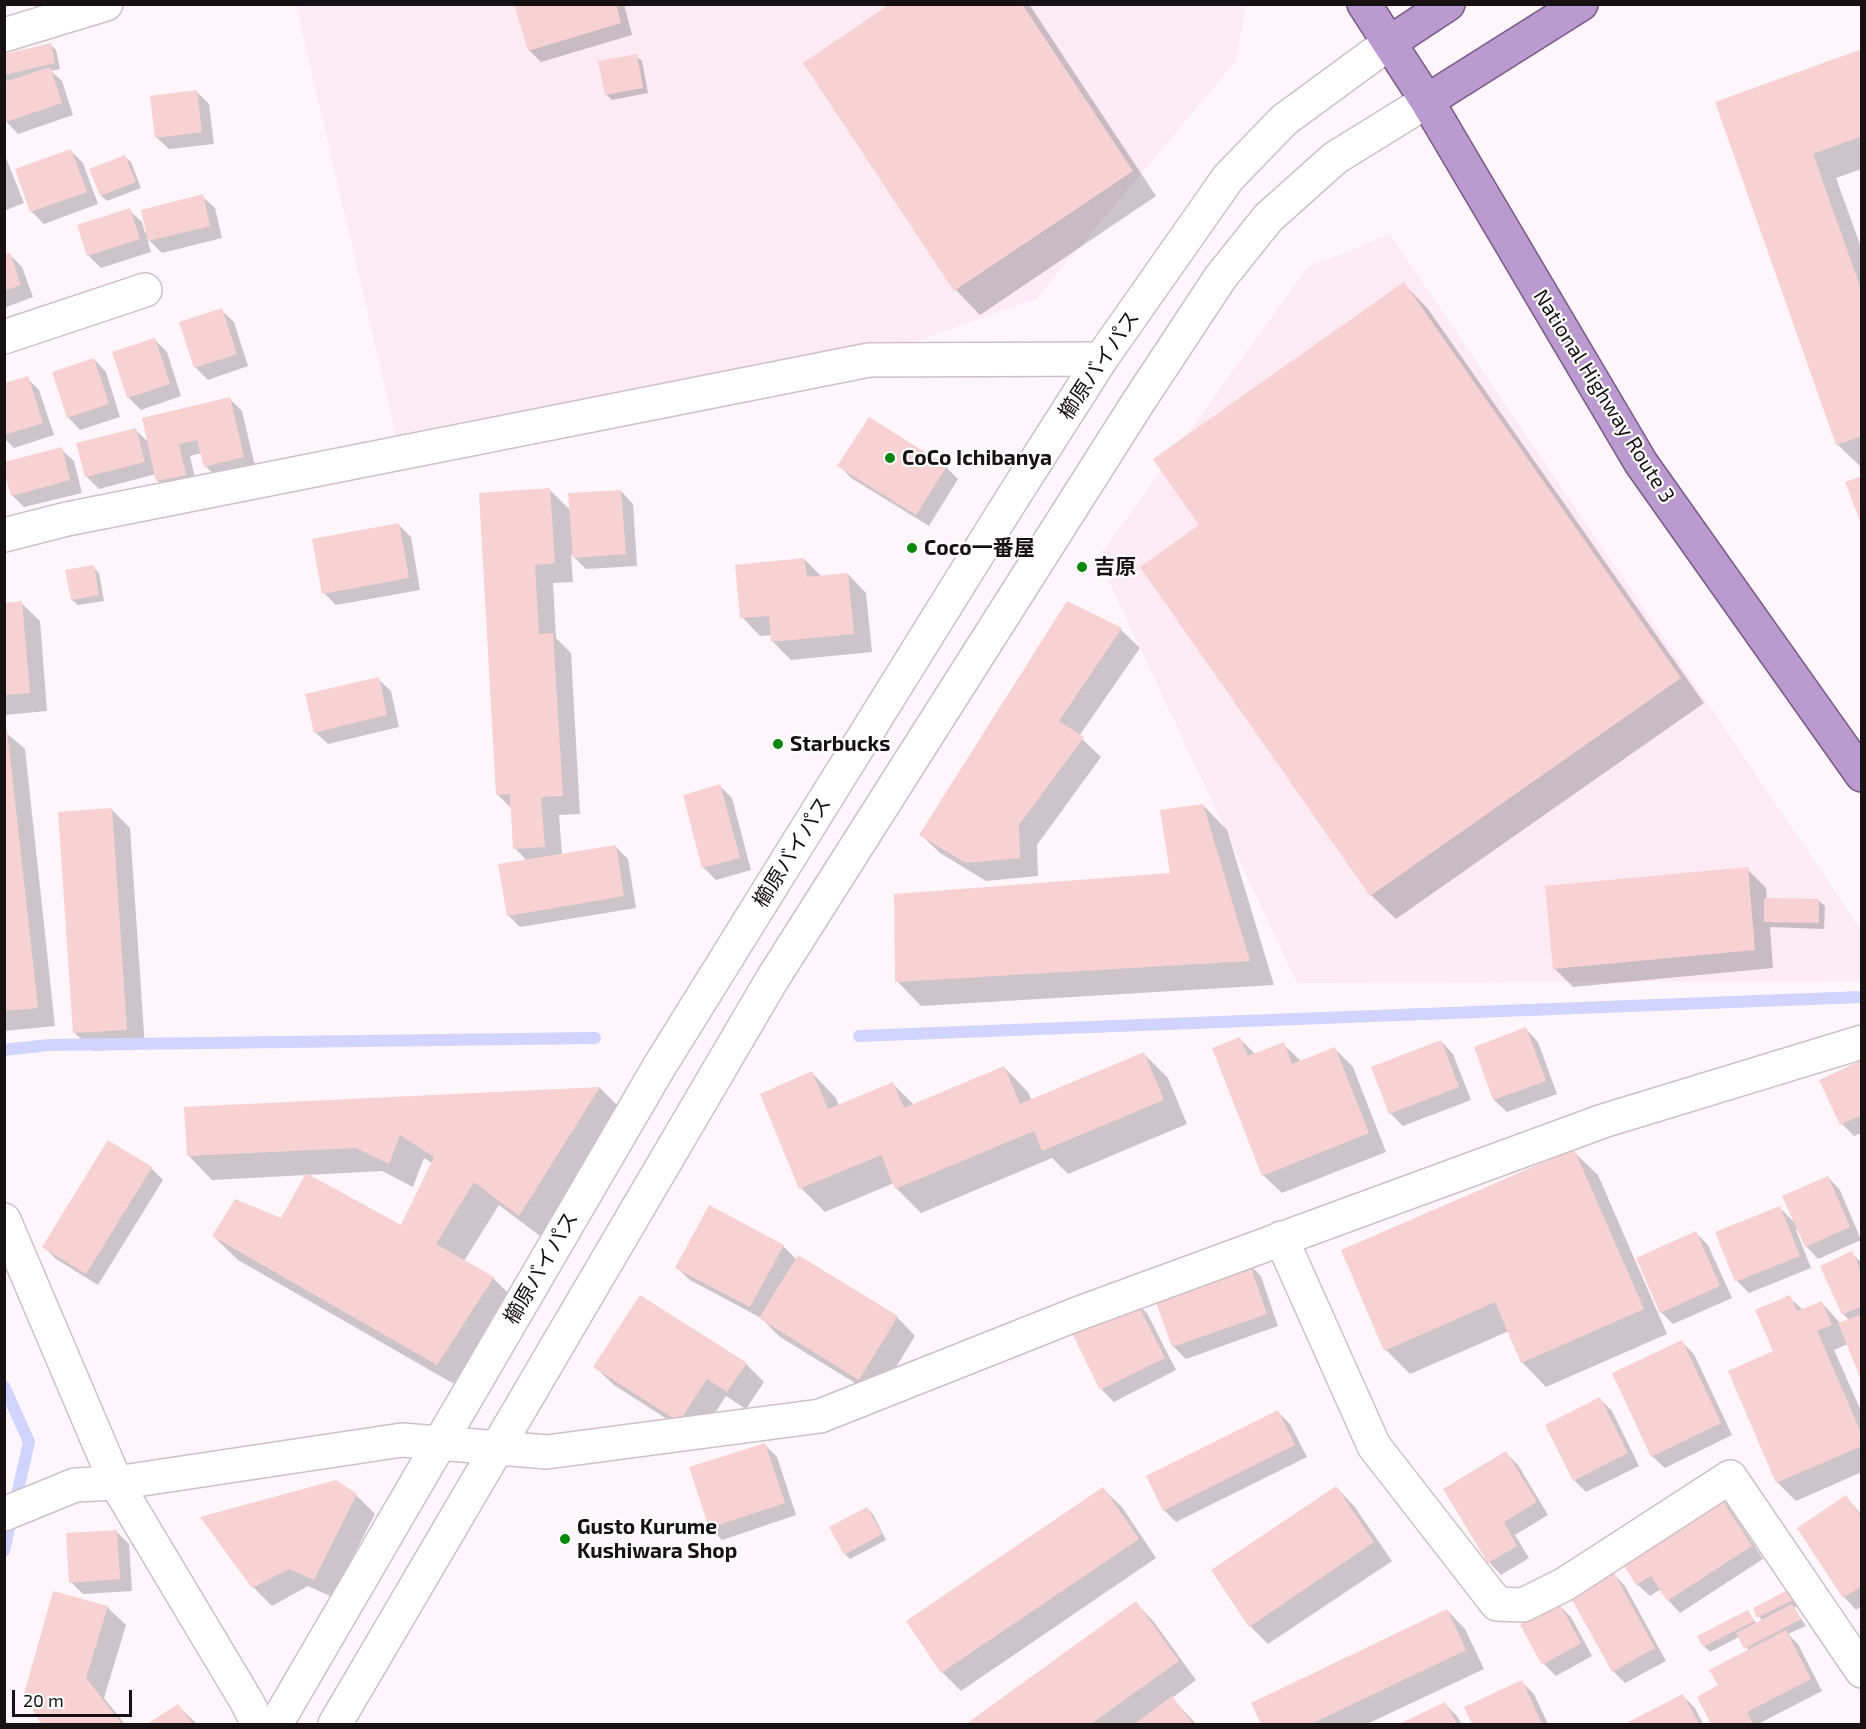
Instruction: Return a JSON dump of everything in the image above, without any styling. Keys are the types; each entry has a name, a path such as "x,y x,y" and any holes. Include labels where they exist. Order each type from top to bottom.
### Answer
{"highway":[{"name":"National Highway Route 3","path":"1364,4 1427,101 1641,463 1862,775"},
{"path":"1389,43 1448,4"},
{"path":"1427,101 1581,4"}],"street":[{"path":"4,35 106,4"},
{"name":"櫛原バイパス","path":"276,1725 659,1067 1001,515 1101,359 1228,178 1284,120 1389,43"},
{"path":"334,1725 773,978 1131,414 1220,278 1268,218 1335,158 1427,101"},
{"path":"4,337 146,290"},
{"path":"4,536 67,519 869,360 1101,359"},
{"path":"4,1514 75,1485 116,1483 402,1440 547,1452 820,1416 1077,1314 1603,1121 1862,1042"},
{"path":"4,1220 116,1483 247,1702 258,1725"},
{"path":"1281,1238 1374,1446 1497,1605 1523,1605 1565,1584 1730,1477 1862,1671"}],"shaded area":[{"path":"296,5 1246,5 1236,61 1037,298 876,356 397,439"},
{"path":"1390,234 1861,930 1861,981 1297,983 1098,558 1307,268"}],"building":[{"path":"514,4 616,4 621,23 528,51"},
{"path":"890,4 1022,4 1133,171 954,291 803,63"},
{"path":"51,43 55,63 5,75 5,54"},
{"path":"1862,49 1862,136 1813,154 1862,292 1862,436 1836,445 1715,102"},
{"path":"637,54 643,88 605,95 598,61"},
{"path":"50,67 62,103 5,122 5,82"},
{"path":"197,90 202,132 155,138 150,96"},
{"path":"71,149 87,192 30,212 15,169"},
{"path":"125,155 136,182 100,196 89,169"},
{"path":"203,194 210,226 148,241 141,210"},
{"path":"130,208 140,239 87,256 77,225"},
{"path":"10,253 21,285 4,291 4,254"},
{"path":"1404,282 1681,678 1370,896 1140,567 1199,525 1153,459"},
{"path":"222,308 237,354 194,368 179,322"},
{"path":"155,338 170,384 127,398 112,352"},
{"path":"94,358 109,404 67,418 52,372"},
{"path":"28,376 43,423 4,435 4,383"},
{"path":"230,397 244,457 204,467 197,440 179,444 186,475 156,481 142,418"},
{"path":"869,417 947,466 916,515 837,466"},
{"path":"136,428 145,462 85,477 76,443"},
{"path":"62,447 70,480 11,496 4,471 4,462"},
{"path":"1862,476 1862,524 1861,524 1845,482"},
{"path":"550,488 555,563 535,565 539,634 553,633 563,796 541,797 545,847 513,849 510,794 496,795 479,493"},
{"path":"621,490 626,554 573,558 568,493"},
{"path":"399,523 409,578 322,594 312,539"},
{"path":"804,558 807,577 848,573 854,634 771,642 769,616 740,618 735,565"},
{"path":"94,565 99,595 71,600 65,570"},
{"path":"22,601 30,693 4,695 4,603"},
{"path":"1067,601 1122,628 1059,721 1084,737 1019,825 1020,858 966,863 919,835"},
{"path":"379,677 387,715 314,733 305,694"},
{"path":"4,729 7,729 38,1008 4,1011"},
{"path":"720,784 740,858 702,868 683,795"},
{"path":"1203,804 1250,961 895,982 894,894 1170,873 1160,810"},
{"path":"112,808 127,1030 73,1033 58,812"},
{"path":"616,845 624,896 507,916 498,864"},
{"path":"1748,867 1755,950 1553,969 1545,886"},
{"path":"1764,898 1819,899 1819,923 1764,922"},
{"path":"1526,1027 1546,1081 1493,1100 1474,1047"},
{"path":"1240,1037 1248,1056 1284,1042 1292,1064 1335,1047 1369,1133 1262,1176 1212,1048"},
{"path":"1441,1040 1459,1087 1389,1114 1371,1067"},
{"path":"1144,1052 1164,1100 1042,1151 1034,1131 895,1189 881,1155 799,1189 760,1094 812,1071 828,1109 893,1082 904,1108 1004,1066 1020,1104"},
{"path":"1862,1060 1862,1115 1840,1125 1819,1080"},
{"path":"600,1087 519,1216 474,1182 436,1244 494,1277 437,1365 212,1236 235,1199 281,1218 306,1173 401,1225 434,1157 400,1135 389,1164 356,1148 187,1156 184,1107"},
{"path":"108,1140 152,1167 86,1274 42,1247"},
{"path":"1574,1149 1644,1309 1521,1363 1495,1302 1384,1351 1341,1250"},
{"path":"1828,1176 1850,1227 1805,1247 1782,1196"},
{"path":"709,1205 784,1245 750,1307 675,1268"},
{"path":"1780,1206 1800,1256 1735,1282 1715,1232"},
{"path":"1696,1231 1720,1286 1660,1313 1636,1258"},
{"path":"1852,1251 1862,1273 1862,1306 1842,1315 1820,1266"},
{"path":"798,1255 898,1316 859,1380 759,1318"},
{"path":"1249,1262 1267,1314 1172,1347 1154,1297"},
{"path":"640,1295 747,1363 727,1392 707,1379 679,1422 593,1367"},
{"path":"1790,1295 1797,1311 1822,1301 1832,1325 1817,1331 1862,1435 1862,1446 1776,1483 1728,1371 1773,1351 1755,1310"},
{"path":"1135,1299 1165,1358 1100,1390 1071,1331"},
{"path":"1862,1314 1862,1380 1861,1380 1838,1323"},
{"path":"1682,1340 1721,1423 1651,1457 1612,1373"},
{"path":"1600,1397 1628,1453 1573,1481 1545,1425"},
{"path":"1278,1410 1295,1445 1163,1511 1146,1476"},
{"path":"765,1443 785,1503 709,1528 689,1467"},
{"path":"1506,1451 1537,1502 1504,1522 1517,1546 1488,1563 1443,1489"},
{"path":"336,1480 357,1494 314,1580 289,1569 252,1588 200,1517"},
{"path":"1336,1486 1374,1542 1249,1627 1211,1570"},
{"path":"1103,1487 1139,1539 941,1673 906,1621"},
{"path":"1717,1492 1752,1546 1667,1601 1651,1576 1636,1585 1619,1557"},
{"path":"1846,1495 1862,1518 1862,1586 1843,1598 1797,1528"},
{"path":"867,1507 882,1534 844,1555 829,1527"},
{"path":"117,1530 120,1579 69,1583 66,1533"},
{"path":"1613,1571 1655,1648 1612,1672 1570,1596"},
{"path":"1792,1588 1797,1598 1757,1618 1753,1608"},
{"path":"53,1591 108,1606 86,1678 122,1724 41,1724 24,1694"},
{"path":"1136,1601 1179,1661 1091,1724 966,1724"},
{"path":"1559,1603 1581,1643 1542,1665 1520,1625"},
{"path":"1792,1604 1801,1619 1744,1649 1736,1633"},
{"path":"1447,1609 1466,1650 1311,1724 1261,1724 1251,1703"},
{"path":"1748,1610 1754,1621 1703,1647 1697,1636"},
{"path":"1786,1630 1811,1679 1747,1712 1753,1724 1711,1724 1697,1697 1718,1685 1709,1670"},
{"path":"1522,1680 1542,1724 1472,1724 1464,1707"},
{"path":"1683,1694 1699,1724 1630,1724 1628,1722"},
{"path":"1172,1696 1193,1724 1134,1724"},
{"path":"1445,1702 1457,1724 1399,1724"},
{"path":"178,1704 193,1724 147,1724"}],"waterway":[{"path":"859,1036 1862,997"},
{"path":"4,1050 49,1045 595,1038"},
{"path":"4,1386 29,1442 4,1551"}],"place":[{"name":"CoCo Ichibanya","path":"890,458"},
{"name":"Coco一番屋","path":"912,548"},
{"name":"吉原","path":"1082,567"},
{"name":"Starbucks","path":"778,744"},
{"name":"Gusto Kurume Kushiwara Shop","path":"565,1539"}]}
